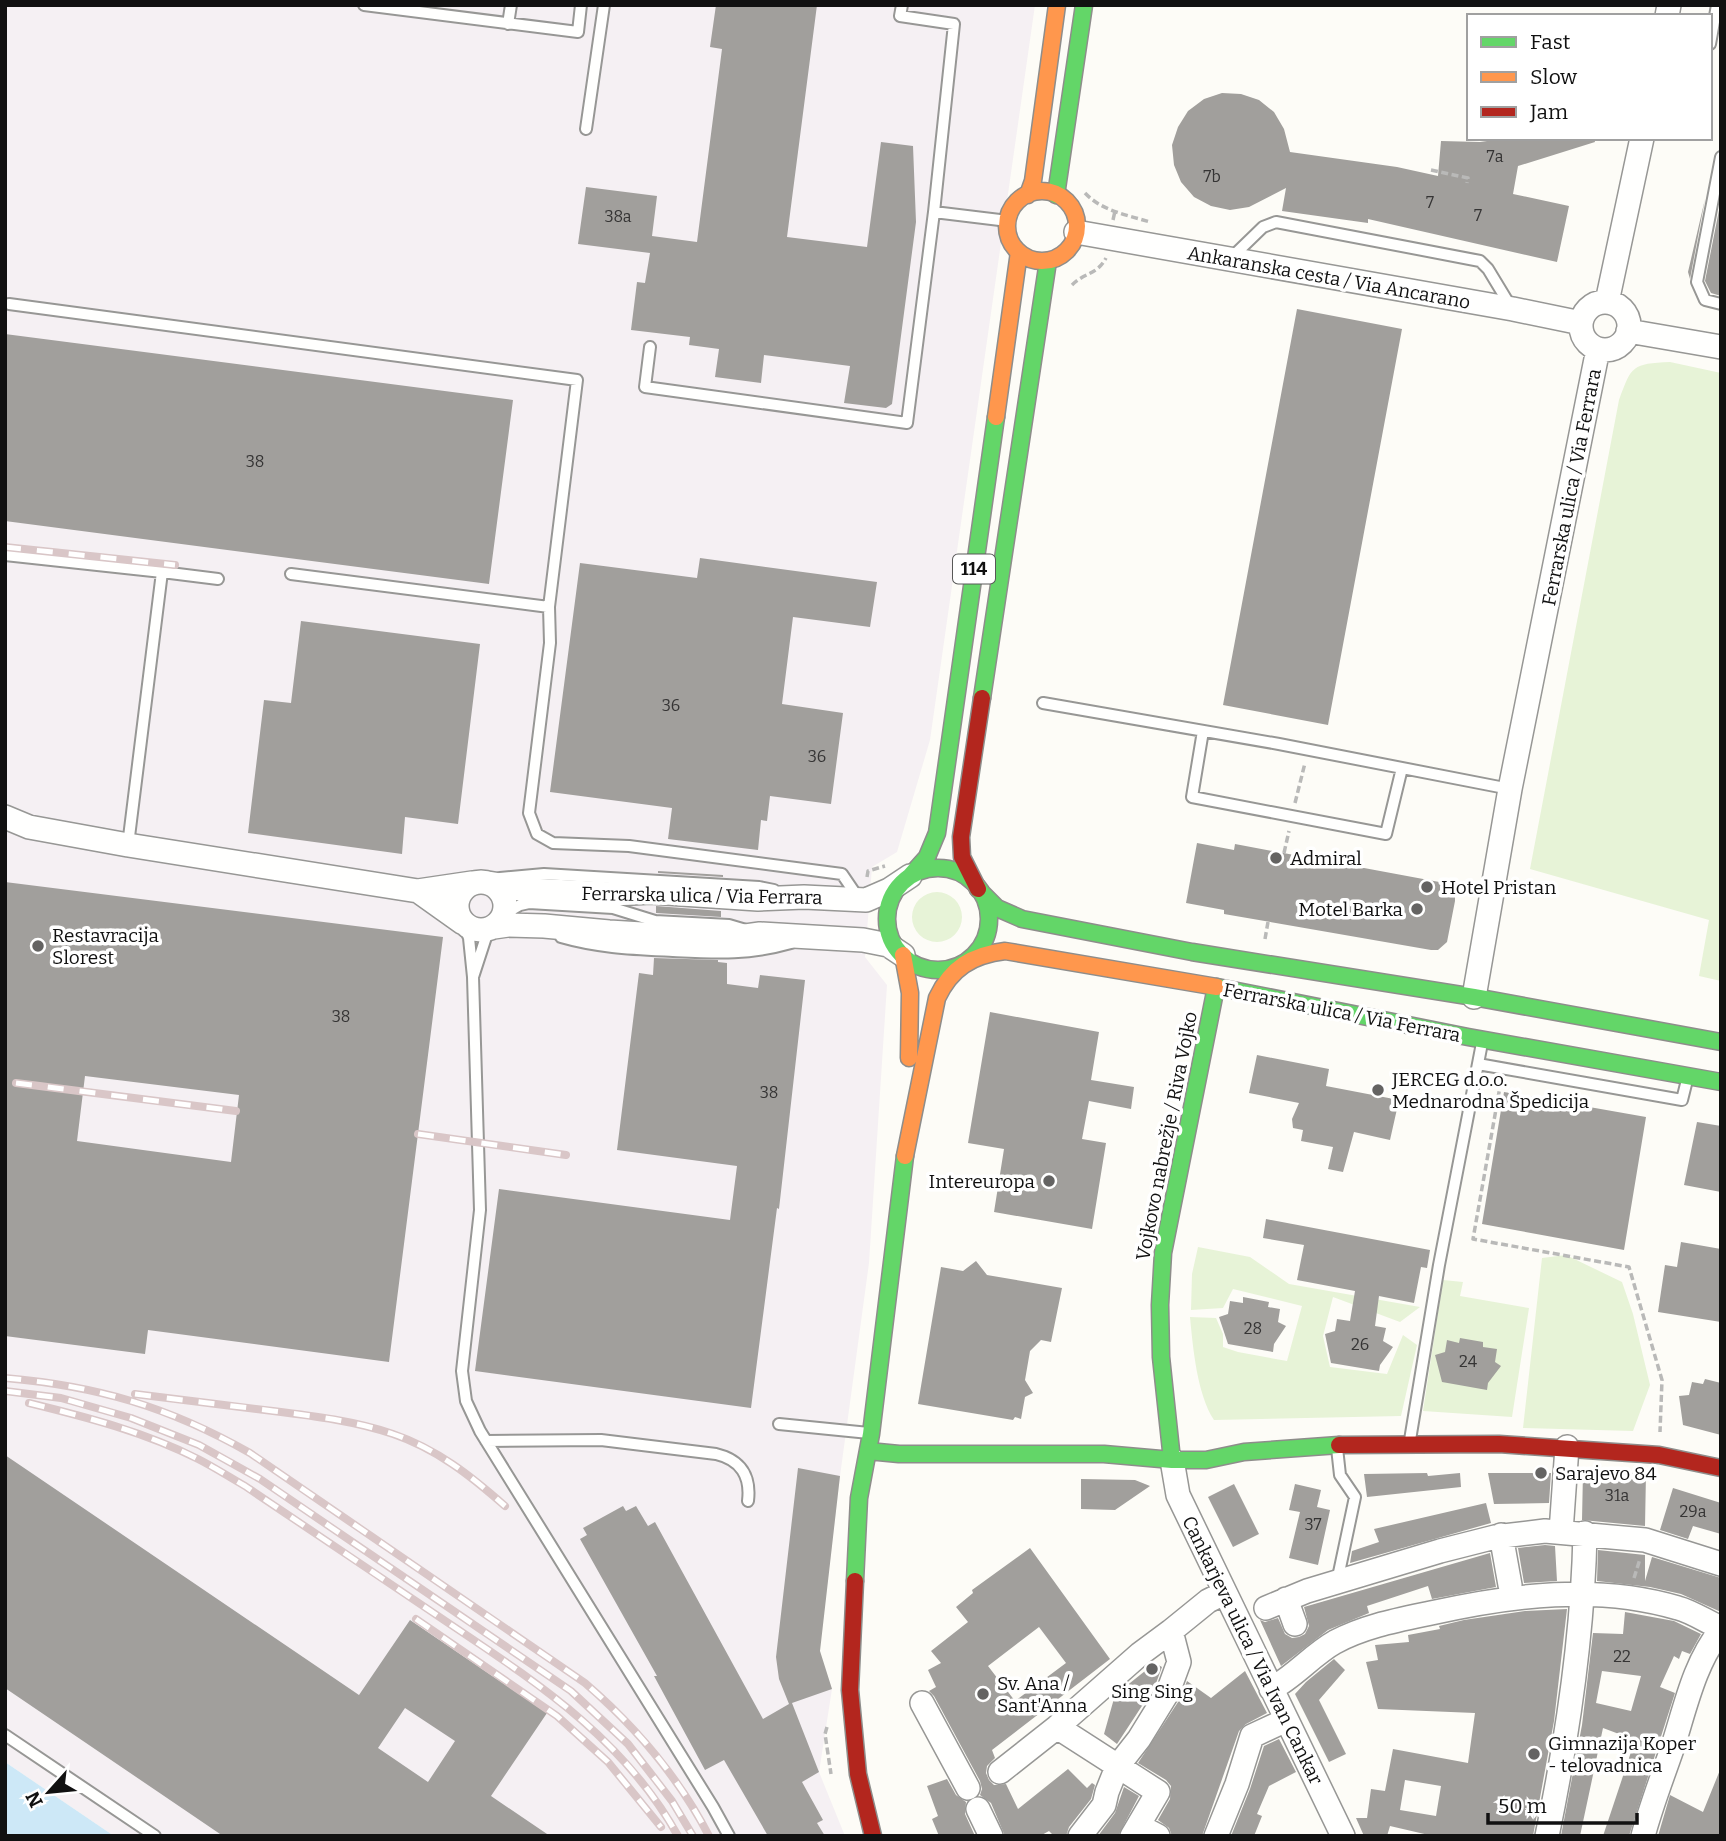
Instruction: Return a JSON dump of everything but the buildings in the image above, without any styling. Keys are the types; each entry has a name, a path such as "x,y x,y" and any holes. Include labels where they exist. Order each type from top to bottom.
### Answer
{"main road":[{"path":"1027,195 1033,181 1057,5"},
{"path":"1056,195 1084,5"},
{"path":"1008,221 1014,205 1027,195 1038,192 1056,195 1065,200 1075,214 1074,241 1064,254 1048,261 1029,258 1019,252"},
{"name":"114","path":"903,955 896,948 889,933 887,917 894,893 925,861 934,846 937,833 1019,252 1009,238 1008,221"},
{"name":"114","path":"964,962 982,944 988,929 988,912 983,896 962,856 961,836 1048,261"},
{"path":"910,876 927,869 943,868 960,873 974,882 978,889"},
{"name":"Ferrarska ulica / Via Ferrara","path":"978,889 997,908 1021,919 1192,952 1474,997 1721,1042"},
{"name":"Ferrarska ulica / Via Ferrara","path":"964,962 989,952 1005,951 1216,987 1483,1040 1721,1082"},
{"path":"903,955 916,964 940,970 964,962"},
{"path":"873,1836 858,1774 850,1690 859,1498 871,1459 907,1137 911,992 909,970 903,955"},
{"path":"907,1137 937,998 944,981 964,962"},
{"name":"Vojkovo nabrežje / Riva Vojko","path":"1172,1461 1160,1348 1160,1278 1216,987"},
{"path":"871,1459 899,1454 1104,1454 1172,1461 1206,1460 1244,1452 1410,1443 1567,1447 1659,1455 1721,1468"}],"street":[{"path":"1607,302 1642,140"},
{"name":"Ankaranska cesta / Via Ancarano","path":"1076,232 1581,323"},
{"path":"1599,302 1607,302 1621,308 1626,314 1628,331 1620,344 1606,350 1598,349 1585,340 1581,323 1587,309 1599,302"},
{"path":"1628,331 1721,347"},
{"name":"Ferrarska ulica / Via Ferrara","path":"1474,997 1510,789 1598,349"},
{"path":"5,817 29,827 128,845 418,891 463,923 478,930 506,922 504,899 495,886 480,882 465,887 457,901 458,916 463,923"},
{"name":"Ferrarska ulica / Via Ferrara","path":"418,891 480,882 529,890 613,894 651,892 758,899 804,897 866,900 889,890 910,876"},
{"name":"Ferrarska ulica / Via Ferrara","path":"506,922 724,939 760,934 863,940 888,945 903,955"},
{"path":"1560,1532 1567,1447"},
{"name":"Cankarjeva ulica / Via Ivan Cankar","path":"1172,1461 1178,1495 1343,1836"},
{"path":"1296,1624 1275,1604 1346,1579 1498,1536 1545,1531 1645,1540 1721,1564"},
{"path":"1547,1836 1569,1729 1584,1593 1585,1533"},
{"path":"1498,1536 1510,1585"},
{"path":"1000,1772 1057,1727 1140,1654 1208,1601 1224,1593"},
{"path":"1270,1689 1283,1683 1333,1643 1373,1625 1512,1597 1584,1593 1628,1597 1680,1608 1721,1629 1703,1658 1685,1704 1643,1836"},
{"path":"1080,1836 1104,1805 1117,1767 1162,1704 1174,1678 1179,1662 1171,1631"},
{"path":"922,1703 968,1788"},
{"path":"1216,1836 1237,1784 1252,1736 1286,1720"},
{"path":"1057,1727 1158,1792 1143,1832"},
{"path":"978,1809 991,1836"}],"lane":[{"path":"364,5 433,10 508,24 578,32 581,5"},
{"path":"508,24 511,5"},
{"path":"586,129 604,5"},
{"path":"650,347 645,387 908,423 954,24 900,16 902,5"},
{"path":"1712,33 1717,5"},
{"path":"1721,158 1697,282 1705,300 1721,304"},
{"path":"934,212 1008,221"},
{"path":"1230,259 1263,228 1276,222 1480,261 1513,309"},
{"path":"9,304 577,380 549,607 550,643 530,800 529,813 537,834 553,843 629,845 842,874 859,900"},
{"path":"5,555 218,579"},
{"path":"128,845 162,572"},
{"path":"291,574 549,607"},
{"path":"1043,703 1510,789"},
{"path":"1203,731 1192,797 1386,834 1402,768"},
{"path":"473,977 486,937 506,922 610,948 683,952 735,954 764,951 814,937"},
{"path":"463,923 469,938 473,977 480,1210 462,1370 466,1401 486,1441 729,1836"},
{"path":"1410,1443 1439,1265 1483,1040"},
{"path":"1478,1064 1682,1100 1688,1076"},
{"path":"779,1424 872,1434"},
{"path":"486,1441 601,1440 716,1454 729,1457 744,1470 748,1479 748,1501"},
{"path":"1337,1445 1340,1475 1356,1497 1346,1579"},
{"path":"993,1466 1123,1465 1172,1461"},
{"path":"5,1735 155,1836"}],"path":[{"path":"1431,170 1468,178 1467,183"},
{"path":"1083,186 1084,193 1105,209 1154,223"},
{"path":"1502,1076 1473,1238 1629,1266 1662,1380 1659,1455"},
{"path":"1633,1580 1640,1559"}],"shaded area":[{"path":"5,5 1035,5 930,740 897,852 872,867 865,957 887,985 869,1263 818,1662 823,1663 832,1689 819,1772 845,1836 114,1836 5,1762"}],"green space":[{"path":"1670,362 1721,373 1721,981 1699,976 1709,920 1530,869 1619,400 1635,369 1648,364"},
{"path":"937,892 955,899 962,917 955,935 937,942 919,935 912,917 919,899"},
{"path":"1198,1247 1250,1257 1289,1284 1420,1307 1400,1322 1333,1297 1323,1336 1330,1367 1387,1374 1403,1335 1417,1345 1401,1416 1214,1420 1200,1384 1190,1317 1216,1318 1223,1334 1223,1347 1287,1361 1302,1306 1233,1289 1223,1308 1191,1310 1192,1274"},
{"path":"1566,1255 1622,1282 1633,1314 1650,1385 1633,1431 1523,1428 1542,1258"},
{"path":"1443,1280 1463,1282 1460,1296 1529,1308 1512,1417 1423,1411"}],"water":[{"path":"5,1762 114,1836 5,1836"}],"railway":[{"path":"5,547 175,565"},
{"path":"16,1083 236,1111"},
{"path":"418,1134 566,1155"},
{"path":"5,1378 71,1387 132,1401 191,1423 250,1453 585,1683 622,1717 670,1773 709,1836"},
{"path":"5,1391 61,1398 131,1418 199,1445 260,1479 571,1691 628,1744 672,1801 693,1836"},
{"path":"135,1394 319,1417 379,1429 439,1455 505,1506"},
{"path":"29,1403 94,1420 178,1449 245,1486 507,1663 572,1712 630,1768 678,1836"},
{"path":"416,1619 557,1716 608,1762 661,1827"}],"traffic: fast":[{"path":"1056,195 1084,5"},
{"path":"982,698 1048,261"},
{"path":"910,876 927,857 937,833 996,417"},
{"path":"938,868 957,872 974,883 985,900 989,919 985,938 974,955 957,966 938,970 919,966 902,955 891,938 887,919 891,900 902,883 919,872 938,868"},
{"path":"978,889 997,908 1022,919 1192,952 1474,997 1721,1042"},
{"path":"1172,1460 1161,1357 1163,1253 1216,987"},
{"path":"1217,987 1468,1037 1721,1082"},
{"path":"855,1581 859,1498 871,1434 905,1156"},
{"path":"868,1451 899,1454 1104,1454 1206,1460 1244,1452 1339,1445"}],"traffic: slow":[{"path":"1028,195 1033,181 1057,5"},
{"path":"1042,191 1061,197 1071,207 1077,226 1071,245 1061,255 1042,261 1023,255 1013,245 1007,226 1013,207 1023,197 1042,191"},
{"path":"996,417 1019,252"},
{"path":"905,1156 937,998 956,971 973,960 1005,951 1217,987"},
{"path":"903,955 910,993 909,1058"}],"traffic: jam":[{"path":"978,889 962,857 961,837 982,698"},
{"path":"1339,1445 1499,1444 1659,1455 1721,1468"},
{"path":"855,1581 850,1690 858,1774 873,1836"}],"place":[{"name":"Admiral","path":"1276,858"},
{"name":"Hotel Pristan","path":"1427,887"},
{"name":"Motel Barka","path":"1417,909"},
{"name":"Restavracija Slorest","path":"38,946"},
{"name":"JERCEG d.o.o. Mednarodna Špedicija","path":"1378,1090"},
{"name":"Intereuropa","path":"1049,1181"},
{"name":"Sarajevo 84","path":"1541,1473"},
{"name":"Sing Sing","path":"1152,1669"},
{"name":"Sv. Ana / Sant'Anna","path":"983,1694"},
{"name":"Gimnazija Koper - telovadnica","path":"1534,1754"}]}
